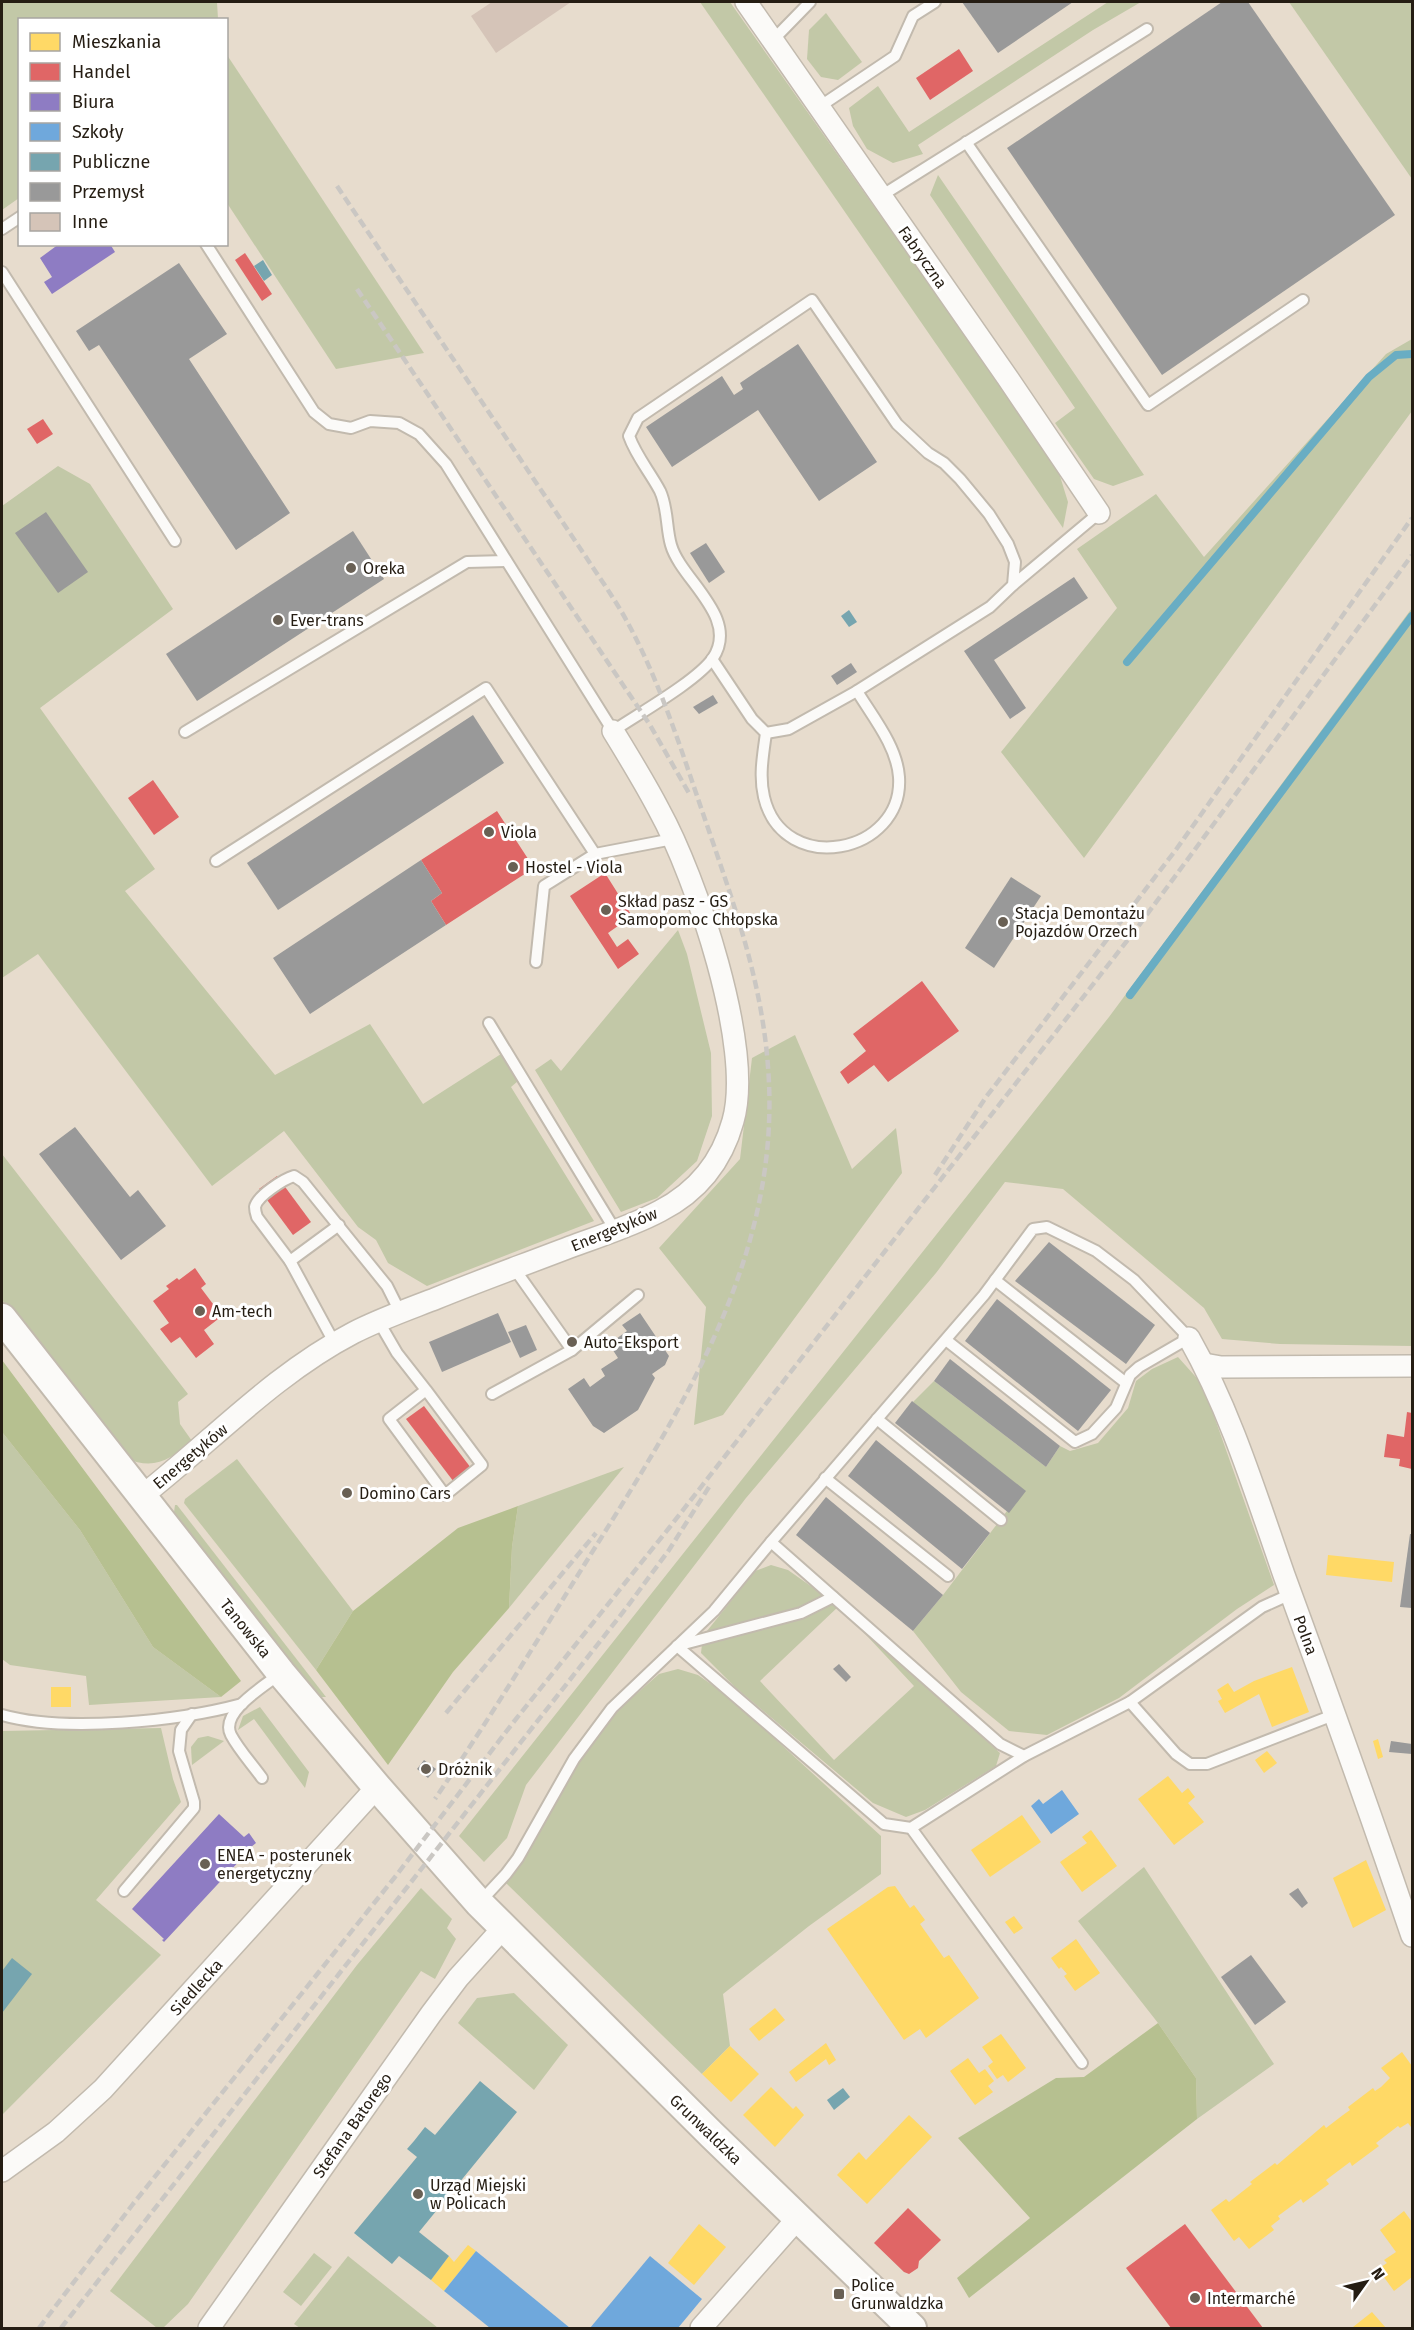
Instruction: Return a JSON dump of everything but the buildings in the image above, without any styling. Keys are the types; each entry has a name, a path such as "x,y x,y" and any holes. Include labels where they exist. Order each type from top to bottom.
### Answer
{"main road":[{"name":"Tanowska","path":"2,1318 281,1673 377,1787 503,1928"},
{"name":"Grunwaldzka","path":"503,1928 908,2327"}],"street":[{"name":"Fabryczna","path":"746,2 1099,513"},
{"name":"Energetyków","path":"142,1496 183,1464 265,1392 335,1344 400,1312 661,1211 699,1183 714,1165 723,1150 734,1120 737,1102 738,1074 729,1010 716,956 673,839 660,811 613,731"},
{"name":"Polna","path":"1189,1338 1204,1364 1238,1446 1336,1714 1413,1936"},
{"path":"1204,1364 1221,1367 1413,1366"},
{"name":"Siedlecka","path":"2,2171 56,2132 103,2089 377,1787"},
{"name":"Stefana Batorego","path":"209,2328 431,2014 503,1928"},
{"path":"701,2328 798,2218"}],"lane":[{"path":"773,40 810,2"},
{"path":"819,107 895,56 914,16 935,2"},
{"path":"881,196 1147,29"},
{"path":"966,142 1148,405 1303,300"},
{"path":"2,229 18,218"},
{"path":"207,246 314,412 329,424 351,428 370,421 399,423 419,434 446,464 613,731 680,687 712,659 719,645 719,628 714,611 687,575 671,546 661,492 635,454 629,436 638,418 812,300 897,424 928,453 944,463 988,514 1008,544 1015,562 1013,585"},
{"path":"2,272 175,541"},
{"path":"766,733 789,729 857,691 990,607 1099,513"},
{"path":"185,732 467,562 506,561"},
{"path":"712,659 752,719 766,733"},
{"path":"216,861 486,688 595,854"},
{"path":"766,733 760,775 764,798 778,825 797,842 815,848 833,848 861,840 883,823 896,804 899,776 890,747 857,691"},
{"path":"536,962 544,886 595,854 673,839"},
{"path":"489,1023 534,1093 615,1230"},
{"path":"335,1344 290,1261 256,1216 255,1208 258,1200 286,1178 294,1176 303,1182 387,1286 400,1312"},
{"path":"290,1261 339,1225"},
{"path":"479,1903 502,1880 518,1858 574,1759 612,1707 714,1611 825,1478 946,1340 1033,1229 1047,1227 1096,1251 1134,1280 1189,1338 1139,1367 1130,1375 1116,1408 1092,1434 1075,1442 946,1340"},
{"path":"514,1268 572,1350"},
{"path":"995,1280 1126,1383"},
{"path":"492,1394 572,1350 638,1295"},
{"path":"379,1322 397,1353 426,1390 482,1466 445,1495 389,1419 426,1390"},
{"path":"877,1419 1001,1520"},
{"path":"825,1478 948,1576"},
{"path":"771,1542 1000,1744 1024,1756"},
{"path":"677,1646 884,1824 912,1828 1024,1756 1130,1702 1262,1607 1291,1594"},
{"path":"677,1646 801,1613 833,1596"},
{"path":"262,1778 230,1733 229,1721 233,1712 281,1673"},
{"path":"1130,1702 1176,1754 1190,1764 1207,1764 1336,1714"},
{"path":"2,1715 66,1724 192,1714 242,1704"},
{"path":"124,1891 194,1808 192,1792 179,1751 181,1730 192,1714"},
{"path":"912,1828 1082,2063"}],"green space":[{"path":"2,2 217,2 218,18 18,18 18,199 2,210"},
{"path":"700,2 730,2 1045,449 1059,473 1068,502 1063,528"},
{"path":"1108,2 1141,2 1093,30 918,145 923,154 893,163 867,149 853,126 849,108 878,86 909,132"},
{"path":"1289,2 1412,2 1412,179"},
{"path":"826,13 862,62 838,80 821,77 807,59 809,30"},
{"path":"228,57 424,353 336,369 228,205"},
{"path":"938,175 1144,475 1113,486 1094,479 1055,423 1075,408 930,195"},
{"path":"1412,339 1412,411 1084,858 1001,752 1117,608 1077,549 1156,494 1204,557 1386,354"},
{"path":"58,466 90,484 173,609 40,708 155,869 125,891 275,1075 370,1024 423,1104 501,1054 518,1081 511,1087 594,1221 427,1286 388,1263 376,1240 358,1227 284,1131 212,1186 38,954 2,978 2,506"},
{"path":"1412,608 1412,1346 1280,1344 1222,1339 1204,1308 1063,1189 1005,1182 936,1273 746,1498 526,1785 507,1838 484,1862 459,1836 1109,1017"},
{"path":"678,930 687,954 711,1053 712,1116 697,1161 657,1198 621,1212 535,1070 551,1059 561,1071"},
{"path":"795,1035 852,1169 896,1128 902,1173 723,1415 694,1425 706,1307 659,1248 740,1159 752,1058"},
{"path":"2,1154 188,1394 178,1402 180,1424 192,1441 169,1458 154,1463 145,1463 126,1458 2,1300"},
{"path":"1178,1357 1203,1385 1274,1585 1237,1609 1119,1698 1047,1735 1009,1731 961,1692 913,1631 1010,1507 913,1402 934,1381 1046,1467 1060,1446 1070,1451 1098,1443 1128,1408 1136,1381 1152,1369"},
{"path":"2,1360 241,1681 221,1697 153,1647 80,1530 2,1432"},
{"path":"2,1432 80,1530 153,1647 221,1697 89,1705 86,1676 10,1665 2,1659"},
{"path":"237,1459 353,1611 316,1670 184,1503 185,1499"},
{"path":"624,1467 509,1608 512,1547 518,1506"},
{"path":"175,1505 326,1697 317,1697 178,1522 174,1512"},
{"path":"518,1506 512,1547 509,1608 453,1672 388,1765 316,1670 353,1611 458,1528"},
{"path":"771,1565 788,1570 839,1606 760,1681 834,1760 914,1686 853,1621 1000,1753 996,1766 925,1810 906,1817 873,1803 735,1687 701,1653 703,1636 755,1571"},
{"path":"678,1669 698,1675 728,1696 881,1836 881,1874 809,1926 723,1994 730,2046 702,2074 506,1883 519,1866 578,1762 617,1711 659,1674"},
{"path":"260,1707 309,1772 305,1788 254,1719 238,1730 243,1716"},
{"path":"161,1728 181,1802 96,1900 161,1955 2,2115 2,1731"},
{"path":"208,1736 224,1741 192,1765 191,1747 198,1738"},
{"path":"1144,1867 1274,2064 1197,2119 1196,2078 1158,2023 1078,1921"},
{"path":"421,1888 452,1919 447,1928 456,1939 435,1979 421,1971 188,2304 163,2328 157,2328 110,2291 357,1965"},
{"path":"514,1993 568,2045 534,2090 458,2023 477,1998"},
{"path":"1158,2023 1196,2078 1197,2119 969,2298 957,2278 1030,2218 958,2138 1056,2078 1084,2077"},
{"path":"314,2253 332,2267 301,2306 283,2292"},
{"path":"348,2256 438,2328 300,2328 294,2324"}],"waterway":[{"path":"1127,662 1369,377 1396,355 1412,354"},
{"path":"1130,995 1412,616"}],"railway":[{"path":"337,186 609,591 642,651 673,727 740,924 762,1017 769,1083 767,1150 757,1214 739,1275 715,1335 655,1451 512,1681 435,1799"},
{"path":"357,289 650,725 690,795"},
{"path":"935,1175 986,1097 1175,851 1412,518"},
{"path":"39,2328 133,2204 395,1877 512,1724 669,1528 1137,928 1412,555"},
{"path":"61,2328 627,1607 669,1550 709,1487"},
{"path":"446,1713 596,1533"}],"place":[{"name":"Oreka","path":"351,568"},
{"name":"Ever-trans","path":"278,620"},
{"name":"Viola","path":"489,832"},
{"name":"Hostel - Viola","path":"513,867"},
{"name":"Skład pasz - GS Samopomoc Chłopska","path":"606,910"},
{"name":"Stacja Demontażu Pojazdów Orzech","path":"1003,922"},
{"name":"Am-tech","path":"200,1311"},
{"name":"Auto-Eksport","path":"572,1342"},
{"name":"Domino Cars","path":"347,1493"},
{"name":"Dróżnik","path":"426,1769"},
{"name":"ENEA - posterunek energetyczny","path":"205,1864"},
{"name":"Urząd Miejski w Policach","path":"418,2194"},
{"name":"Police Grunwaldzka","path":"839,2294"},
{"name":"Intermarché","path":"1195,2298"}]}
